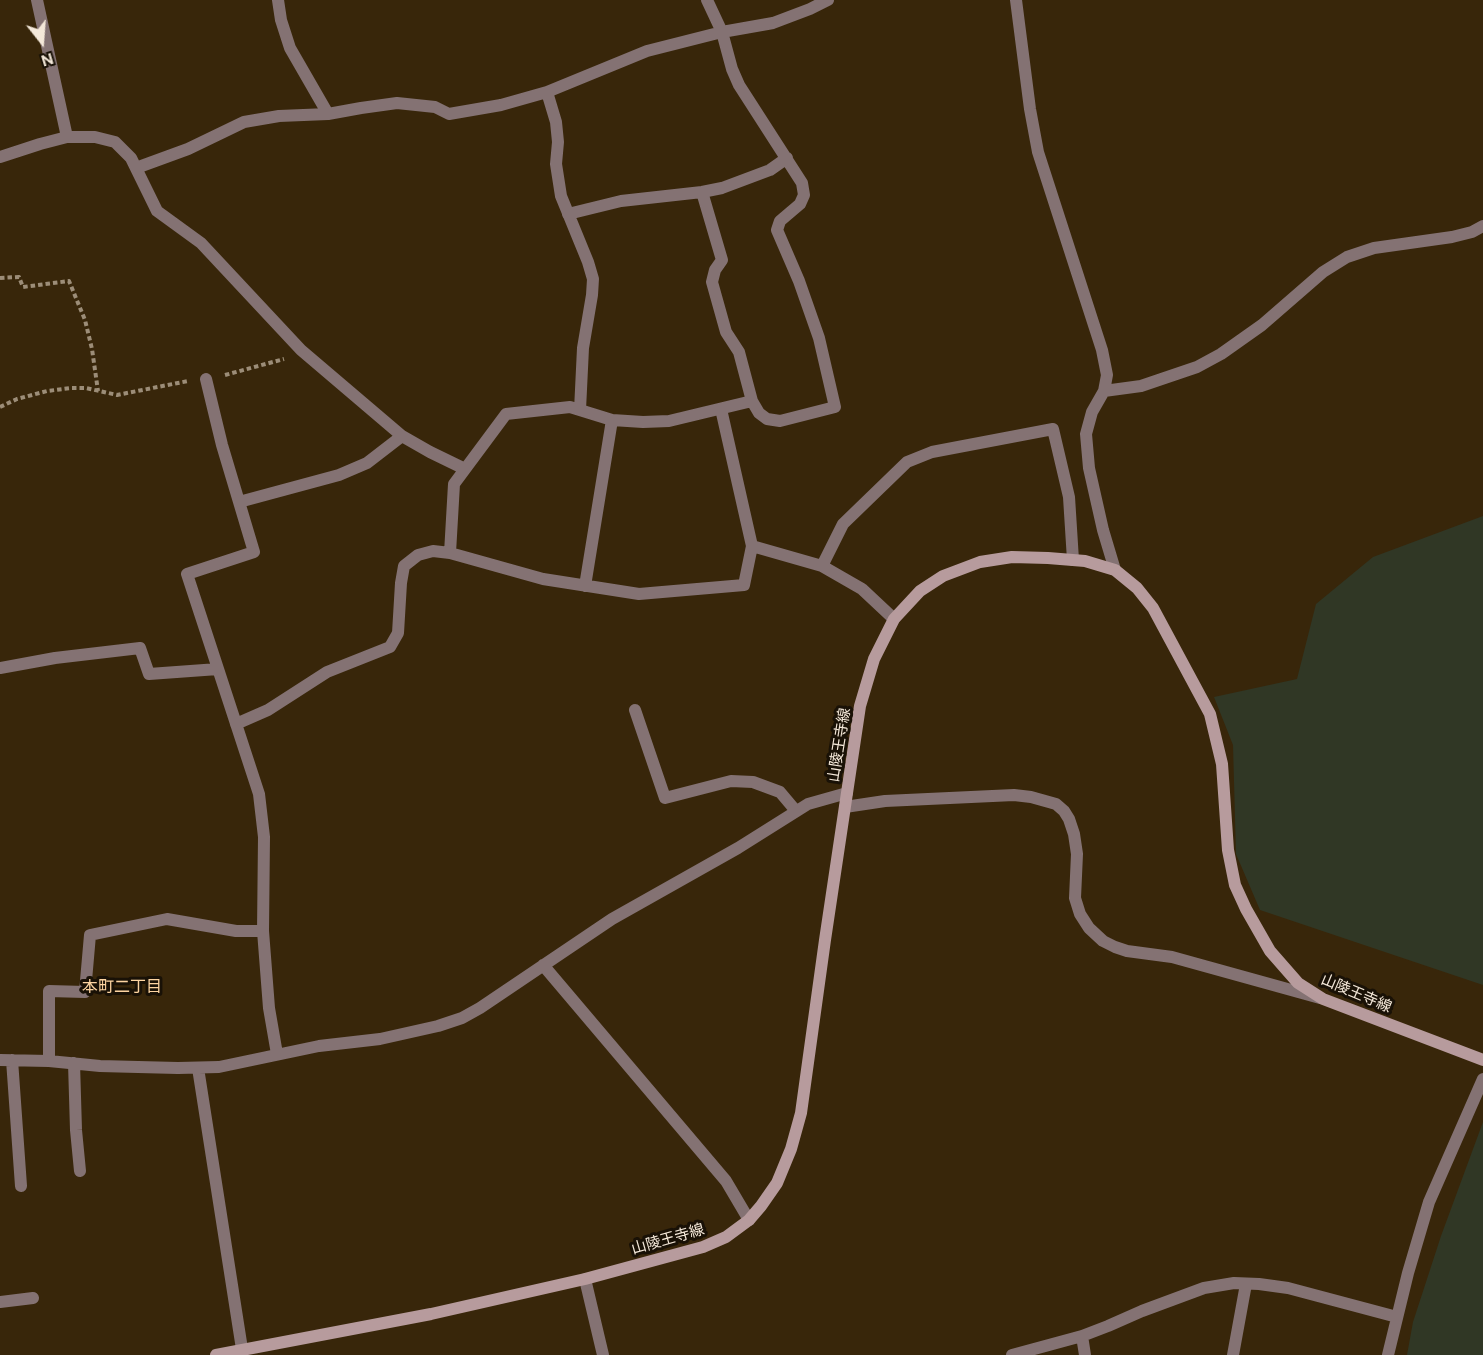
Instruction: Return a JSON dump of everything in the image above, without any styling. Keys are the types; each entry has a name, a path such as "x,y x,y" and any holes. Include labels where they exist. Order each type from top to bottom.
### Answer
{"main road":[{"name":"山陵王寺線","path":"216,1355 431,1314 585,1279 703,1246 726,1237 749,1220 777,1183 791,1149 801,1113 860,706 874,659 894,619 920,591 944,576 980,562 1012,557 1085,561 1115,570 1137,588 1153,608 1210,714 1222,764 1235,885 1270,951 1298,983 1323,999 1483,1060"}],"street":[{"path":"37,0 67,137"},
{"path":"278,0 281,20 290,48 328,114"},
{"path":"702,192 722,260 715,270 712,282 726,332 739,352 752,401 759,412 768,419 780,421 835,407 819,338 799,281 777,230 780,221 800,204 804,195 802,183 739,85 722,32 707,0"},
{"path":"136,168 188,149 244,122 279,116 328,114 397,103 435,107 449,114 501,105 547,92 647,51 722,32 773,23 828,0"},
{"path":"1016,0 1038,152 1102,350 1107,375 1104,391 1092,412 1086,434 1089,468 1115,570"},
{"path":"547,92 556,122 558,142 556,164 561,196 593,279 583,348 580,410"},
{"path":"0,157 67,137 95,137 115,142 131,158 157,211 201,243 301,351 402,436 465,469"},
{"path":"568,214 621,201 722,188 770,170 787,158"},
{"path":"1104,391 1141,386 1197,367 1221,354 1262,325 1323,272 1347,257 1374,248 1452,237 1472,232 1483,226"},
{"path":"206,379 222,445 254,552 187,574 259,795 264,837 263,931 277,1054"},
{"path":"450,553 454,483 506,414 570,407 612,420 669,421 752,401"},
{"path":"236,724 268,710 327,672 390,647 398,633 404,566 418,555 433,551 450,553 543,579 639,594 744,585 752,546 721,410"},
{"path":"585,586 612,420"},
{"path":"822,566 843,524 908,462 932,452 1053,429 1069,497 1073,560"},
{"path":"239,502 339,475 366,463 402,436"},
{"path":"752,546 822,566 862,589 894,619"},
{"path":"0,668 55,658 140,648 149,674 218,669"},
{"path":"635,710 665,798 731,781 753,782 780,792 796,811"},
{"path":"21,1186 6,1060 100,1066 219,1067 319,1046 380,1039 438,1026 462,1018 480,1008 612,919 738,848 808,804 847,793"},
{"path":"845,807 885,801 1014,795 1056,804 1069,819 1074,834 1077,855 1075,898 1080,914 1089,928 1103,941 1115,948 1172,957 1323,999"},
{"path":"49,1061 49,991 85,992 90,935 167,919 236,931 263,931"},
{"path":"543,965 726,1181 749,1220"},
{"path":"74,1063 76,1130 81,1171"},
{"path":"198,1068 242,1350"},
{"path":"1388,1355 1408,1273 1429,1202 1483,1079"},
{"path":"585,1279 603,1355"},
{"path":"1012,1355 1082,1336 1204,1288 1234,1283 1288,1288 1397,1317"},
{"path":"1233,1355 1246,1284"},
{"path":"0,1302 33,1298"},
{"path":"1082,1336 1085,1355"}],"path":[{"path":"0,278 19,277 23,287 69,281 85,320 98,391"},
{"path":"0,406 47,391 86,388 117,394 206,379 283,359 301,351"}],"green space":[{"path":"1483,516 1483,985 1260,910 1236,854 1233,745 1214,697 1297,679 1316,604 1373,557"},
{"path":"1483,1122 1483,1355 1407,1355 1413,1322 1441,1236"}],"district":[{"name":"本町二丁目","path":"122,988"}]}
